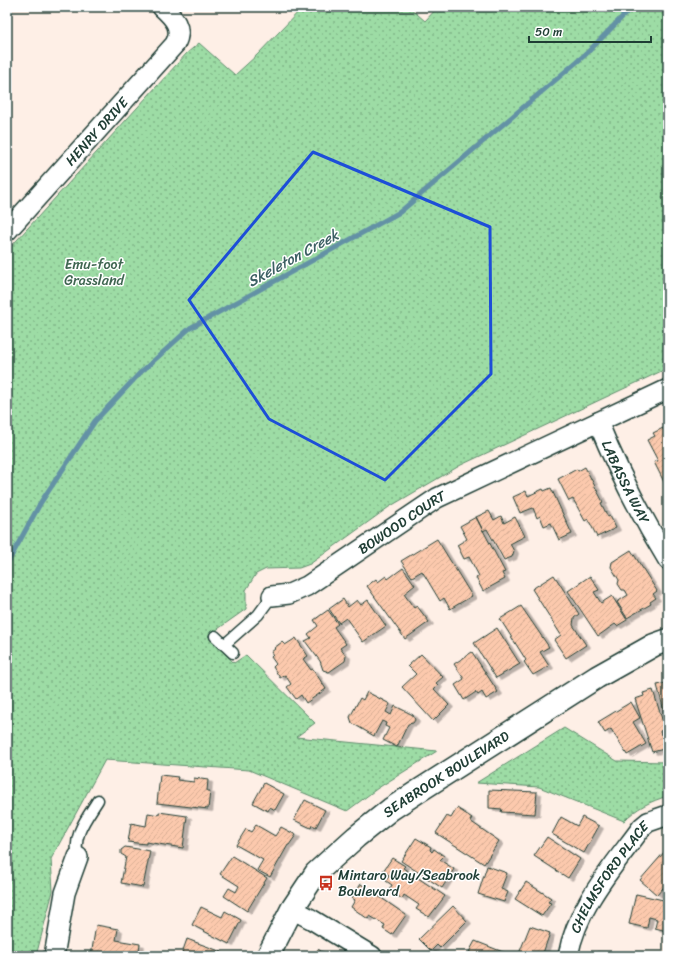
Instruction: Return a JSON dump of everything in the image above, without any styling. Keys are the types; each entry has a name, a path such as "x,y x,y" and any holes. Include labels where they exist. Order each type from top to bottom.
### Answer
{"street":[{"name":"HENRY DRIVE","path":"7,231 178,40 178,30 174,20 162,7"},
{"name":"BOWOOD COURT","path":"272,596 289,594 307,586 437,498 668,389"},
{"name":"LABASSA WAY","path":"598,422 617,468 640,514 668,560"},
{"name":"SEABROOK BOULEVARD","path":"268,956 292,910 316,873 356,836 391,809 597,677 654,645 668,640"},
{"name":"CHELMSFORD PLACE","path":"568,956 571,939 588,902 642,827 648,822 668,815"},
{"path":"54,956 65,892 78,857"},
{"path":"292,910 311,919 372,956"}],"lane":[{"name":"BOWOOD COURT","path":"224,645 258,615 272,596"},
{"path":"215,636 233,653"},
{"path":"78,857 76,849 77,836 98,800"}],"highlighted area":[{"path":"313,152 490,227 491,374 385,480 269,419 189,300"}],"green space":[{"name":"Emu-foot Grassland","path":"303,7 409,7 425,21 438,7 668,7 668,368 461,465 389,507 310,564 299,568 266,569 256,574 246,590 246,609 208,636 234,663 246,655 315,723 296,737 437,751 378,788 347,811 249,770 105,760 51,859 53,891 36,956 7,956 7,251 187,53 199,43 235,75 257,55"},
{"path":"564,728 617,761 668,762 668,796 644,806 624,821 539,787 476,783"}],"building":[{"path":"663,428 668,437 668,490 654,462 658,461 647,440 655,436 653,433"},
{"path":"585,467 603,502 601,503 608,517 610,516 616,528 597,537 588,519 585,521 573,499 569,501 558,479 577,469 578,471"},
{"path":"551,488 572,534 559,540 551,523 544,526 540,516 537,518 533,508 520,513 513,497 526,491 528,496 543,489 544,491"},
{"path":"489,511 494,520 501,516 504,523 515,517 525,536 510,544 514,551 512,557 504,560 487,529 483,531 476,517"},
{"path":"476,517 505,572 502,573 505,579 483,591 476,578 479,576 469,557 464,559 457,545 467,539 460,526"},
{"path":"437,539 472,596 450,609 444,598 440,601 422,571 412,577 401,561"},
{"path":"631,550 657,591 653,594 656,598 650,602 651,604 627,618 617,602 628,595 618,584 619,580 611,567 612,562"},
{"path":"403,568 415,585 404,594 414,608 417,606 429,622 405,639 367,586 376,579 378,582 386,576 388,579"},
{"path":"554,575 579,614 574,618 573,625 586,645 566,658 554,640 561,635 532,589"},
{"path":"590,576 599,590 594,592 601,603 612,596 627,620 617,626 615,624 598,636 568,591"},
{"path":"343,599 348,607 357,600 361,605 368,600 386,626 363,642 346,618 339,623 329,609"},
{"path":"521,606 549,647 540,652 549,666 533,675 524,662 526,660 500,619"},
{"path":"328,610 338,624 334,627 346,644 340,648 346,656 345,661 329,672 323,670 320,661 305,641 311,638 308,634 318,626 314,620"},
{"path":"497,628 520,664 496,678 474,643"},
{"path":"296,638 308,656 303,659 311,670 313,669 326,689 306,703 301,695 296,699 287,687 291,684 285,675 280,678 273,667 276,664 271,657 273,655 271,652 275,649 274,648 282,642 285,645"},
{"path":"472,652 498,692 486,699 482,692 478,695 476,692 464,700 455,685 464,679 454,664"},
{"path":"421,654 443,677 436,683 438,685 434,689 449,705 433,721 402,687 416,674 408,666"},
{"path":"667,683 668,685 668,726 657,685"},
{"path":"653,690 665,729 660,731 661,735 666,734 668,748 652,752 635,699 644,696 643,693"},
{"path":"367,692 390,704 386,712 391,715 395,706 413,715 415,720 413,723 408,724 397,747 383,740 389,728 385,726 386,723 382,721 374,736 352,723 350,717 360,698 363,700"},
{"path":"631,702 640,718 633,722 646,744 627,755 611,729 605,733 598,722"},
{"path":"160,775 178,777 177,780 194,782 194,778 208,780 207,791 210,791 208,809 157,803"},
{"path":"264,783 284,794 275,810 270,807 268,811 253,803"},
{"path":"489,790 537,792 535,814 501,812 502,809 489,808"},
{"path":"305,800 325,810 316,827 312,825 311,828 294,820"},
{"path":"457,808 472,818 470,821 499,841 484,864 436,833 447,816 451,818"},
{"path":"159,812 187,816 183,848 146,842 146,844 128,842 131,823 146,826 148,813 159,815"},
{"path":"561,817 577,826 582,817 599,826 584,853 552,834"},
{"path":"256,825 275,836 281,827 296,835 288,845 270,877 257,870 263,860 236,845 246,829 251,832"},
{"path":"547,837 580,859 568,878 534,856"},
{"path":"416,838 431,847 430,850 432,852 434,849 444,856 440,860 454,869 442,888 401,861"},
{"path":"125,847 150,851 143,887 121,883 126,857 121,854 121,850"},
{"path":"666,850 668,851 668,882 657,895 640,880"},
{"path":"232,856 267,878 247,911 224,896 229,888 236,892 239,886 220,874"},
{"path":"392,858 405,866 403,868 445,896 429,917 416,909 419,905 404,895 402,899 389,890 392,885 386,881 389,875 383,871"},
{"path":"487,866 507,873 501,889 508,892 504,902 478,894"},
{"path":"526,882 551,898 548,902 551,903 542,916 515,899"},
{"path":"361,884 406,915 392,935 383,929 385,925 370,916 368,919 351,907 355,900 352,898"},
{"path":"636,894 668,901 667,931 655,928 657,919 649,917 647,928 629,924"},
{"path":"453,906 467,921 440,948 437,945 431,951 419,939"},
{"path":"201,907 222,917 225,911 241,920 229,944 192,925"},
{"path":"96,925 118,929 116,940 140,944 138,956 91,956"},
{"path":"530,926 550,933 542,956 518,956"},
{"path":"187,939 222,952 221,956 181,956"},
{"path":"475,941 508,954 507,956 476,956 469,952"},
{"path":"318,949 328,956 314,956"},
{"path":"597,952 619,953 619,956 597,956"}],"waterway":[{"name":"Skeleton Creek","path":"7,564 41,502 95,421 140,373 190,328 400,212 586,54 632,7"}],"place":[{"name":"Mintaro Way/Seabrook Boulevard","path":"326,883"}]}
